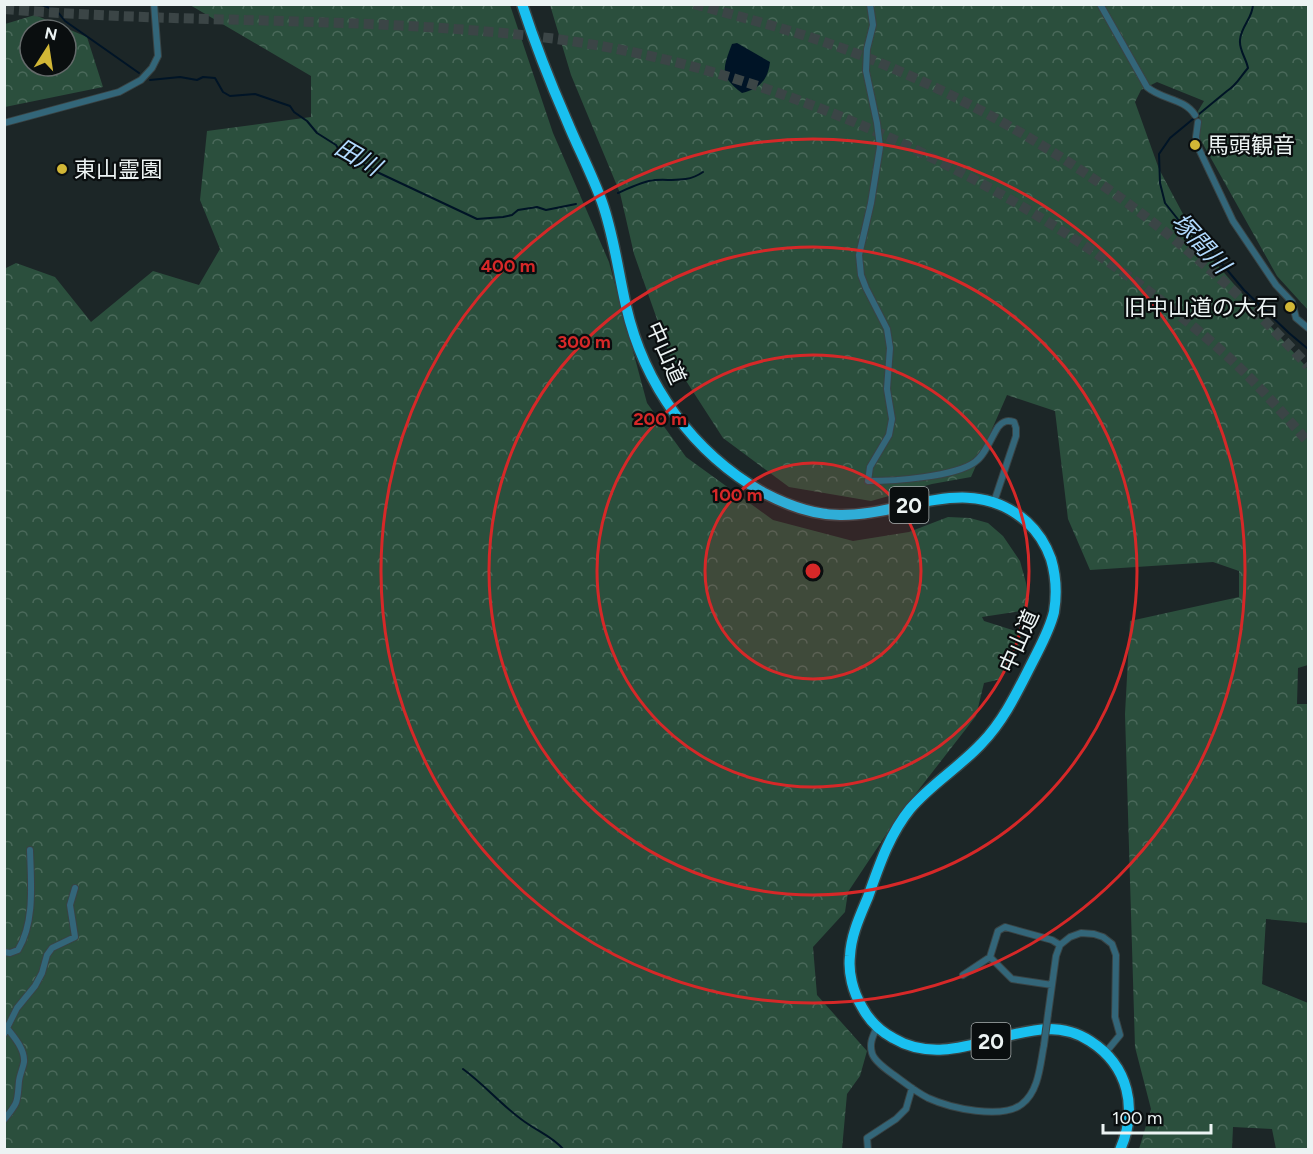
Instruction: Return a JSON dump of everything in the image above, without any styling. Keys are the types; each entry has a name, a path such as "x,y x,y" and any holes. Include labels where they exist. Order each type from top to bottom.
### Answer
{"highway":[{"name":"中山道","path":"522,4 538,52 603,205 614,241 626,308 640,352 659,392 693,438 749,484 787,504 835,515 863,514 952,497 994,502 1019,515 1034,528 1049,553 1056,586 1054,610 1046,636 1012,703 998,725 981,744 912,806 901,822 882,858 854,932 849,962 850,975 862,1007 877,1027 906,1045 931,1051 956,1049 1049,1029 1082,1036 1106,1053 1121,1073 1128,1097 1128,1125 1120,1149"}],"street":[{"path":"4,123 119,92 141,80 152,68 158,56 154,4"},
{"path":"870,4 873,25 867,49 866,71 880,147 871,203 859,255 861,275 887,329 890,348 887,389 892,419 889,435 870,467 868,481 896,481 966,467 977,461 998,427 1002,422 1008,420 1014,422 1017,428 1016,436 994,502"},
{"path":"1100,4 1147,87 1158,95 1187,105 1196,118 1198,147 1233,221 1276,285 1292,302 1296,318 1308,328"},
{"path":"4,952 10,953 18,950 31,915 30,850"},
{"path":"4,1120 17,1104 24,1060 22,1052 5,1031 17,1008 35,986 52,948 75,937 70,905 75,888"},
{"path":"963,975 990,957 998,931 1005,927 1052,940 1060,945"},
{"path":"877,1027 870,1043 872,1055 886,1069 912,1088 928,1098 948,1105 988,1112 1008,1111 1021,1105 1030,1095 1037,1081 1056,956 1060,945 1081,933 1104,937 1112,944 1116,955 1115,1017 1120,1035 1106,1053"},
{"path":"990,957 1012,979 1052,985"},
{"path":"868,1149 867,1138 896,1119 906,1109 912,1088"}],"green space":[{"path":"190,5 510,5 553,133 609,262 647,403 686,457 773,520 853,541 909,532 948,517 970,518 988,523 1003,536 1020,561 1026,583 1028,606 1021,611 982,617 984,621 1019,632 1022,639 1014,658 1001,679 984,683 976,716 899,815 848,892 845,912 813,947 817,995 867,1051 860,1076 847,1094 842,1149 5,1149 4,269 16,263 55,277 91,322 153,271 199,285 220,249 200,200 207,131 311,117 311,76"},
{"path":"550,5 1308,5 1308,310 1277,276 1199,137 1201,125 1198,111 1204,101 1157,82 1141,90 1135,102 1159,169 1199,244 1308,369 1308,665 1298,668 1297,704 1308,704 1308,923 1266,919 1262,984 1308,1003 1308,1149 1276,1149 1272,1129 1233,1127 1232,1149 1139,1149 1151,1109 1135,1047 1125,714 1130,621 1239,597 1239,571 1213,562 1090,570 1068,519 1055,411 1007,395 971,477 932,484 871,501 789,487 723,438 670,356 634,254 620,193 571,75"},
{"path":"35,15 42,18 25,18"},
{"path":"18,20 18,78 78,78 78,33 87,37 103,87 5,107 5,24"}],"water":[{"path":"737,43 770,62 762,82 754,89 742,93 730,82 725,72 726,60 732,44"}],"waterway":[{"name":"田川","path":"40,4 57,11 65,21 139,73"},
{"name":"塚間川","path":"1253,4 1240,40 1248,68 1233,86 1170,138 1159,154 1160,183 1165,203 1184,227 1213,253 1244,290 1308,349"},
{"name":"田川","path":"150,80 180,77 197,80 203,77 215,78 223,92 230,96 255,94 290,106 317,133 336,145 339,150 377,172 477,219 503,217 512,215 518,210 537,207 546,210 576,204"},
{"name":"田川","path":"618,193 646,182 686,179 703,172"},
{"path":"463,1069 517,1116 551,1138 564,1150"}],"tunnel":[{"path":"694,4 855,53 919,80 982,111 1042,145 1100,183 1156,224 1260,316 1308,366"},
{"path":"4,9 71,14 473,30 540,37 632,52 724,75 816,107 905,145 992,189 1075,240 1153,295 1225,354 1258,386 1308,442"}],"place":[{"name":"馬頭観音","path":"1195,145"},
{"name":"東山霊園","path":"62,169"},
{"name":"旧中山道の大石","path":"1290,307"}]}
